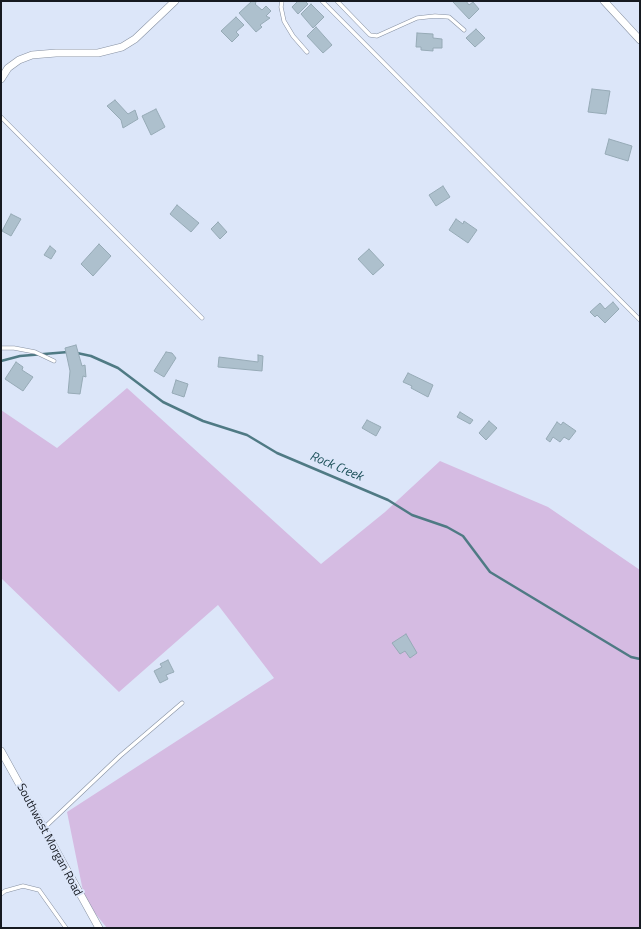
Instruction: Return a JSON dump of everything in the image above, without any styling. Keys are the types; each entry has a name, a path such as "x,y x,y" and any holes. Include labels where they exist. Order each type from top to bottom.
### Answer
{"street":[{"path":"1,78 8,68 19,60 32,55 56,53 98,54 122,47 135,39 175,1"},
{"path":"604,1 640,40"},
{"name":"Southwest Morgan Road","path":"1,751 99,928"}],"lane":[{"path":"282,1 282,15 284,21 293,36 307,52"},
{"path":"322,1 640,320"},
{"path":"337,1 370,35 377,36 418,18 435,16 449,17 464,30"},
{"path":"1,117 202,318"},
{"path":"1,348 14,348 34,352 54,361"},
{"path":"43,829 120,756 182,703"},
{"path":"1,894 5,891 23,886 39,890 66,928"}],"shaded area":[{"path":"127,388 321,564 385,512 440,461 548,507 640,570 640,928 107,928 85,901 67,812 274,678 218,605 119,692 1,578 1,410 57,448"}],"building":[{"path":"252,1 255,1 255,4 262,10 266,6 271,11 266,16 270,18 260,25 262,27 256,32 239,13"},
{"path":"298,1 305,1 308,4 298,14 292,7"},
{"path":"466,1 469,5 473,2 479,9 469,19 453,2"},
{"path":"311,4 324,17 313,28 301,14"},
{"path":"236,17 244,25 236,32 239,35 232,42 221,31"},
{"path":"316,27 332,45 323,53 307,36"},
{"path":"476,29 485,38 475,47 466,38"},
{"path":"417,33 433,34 433,38 442,39 442,48 433,48 433,51 421,50 421,47 416,47"},
{"path":"592,89 610,91 606,114 588,112"},
{"path":"115,100 128,114 135,110 138,119 123,128 121,120 107,106"},
{"path":"156,109 165,127 151,135 142,116"},
{"path":"609,139 632,146 628,161 605,154"},
{"path":"443,186 450,197 436,206 429,195"},
{"path":"177,205 199,223 191,232 170,214"},
{"path":"11,214 21,219 11,236 2,231"},
{"path":"456,219 463,224 464,221 477,230 468,243 449,230"},
{"path":"218,222 227,232 220,239 211,229"},
{"path":"99,244 111,256 93,276 81,264"},
{"path":"50,246 56,251 51,259 44,255"},
{"path":"369,249 384,265 373,275 358,259"},
{"path":"613,302 619,309 605,323 597,315 595,317 590,312 600,303 605,309"},
{"path":"76,345 82,366 85,365 86,377 83,376 80,394 68,393 70,371 65,348"},
{"path":"166,352 172,353 176,358 164,377 154,371"},
{"path":"258,355 263,356 262,371 218,367 219,357 258,362"},
{"path":"16,362 23,367 22,370 33,377 23,391 5,379"},
{"path":"408,373 433,385 428,397 411,388 412,386 403,382"},
{"path":"176,380 188,384 184,397 172,393"},
{"path":"460,412 473,420 470,424 457,417"},
{"path":"367,420 381,427 376,436 362,428"},
{"path":"489,421 497,428 486,440 479,433"},
{"path":"557,422 561,425 563,422 576,431 569,440 564,437 560,442 553,437 550,442 546,439"},
{"path":"406,634 417,653 410,658 405,651 400,654 392,643"},
{"path":"168,660 174,672 166,675 168,679 160,683 154,671 162,667 160,664"}],"waterway":[{"name":"Rock Creek","path":"1,361 20,356 68,352"},
{"name":"Rock Creek","path":"77,353 91,356 118,368 163,402 203,421 247,435 277,453 388,500 412,515 447,527 463,536 490,572 631,657 640,659"}]}
